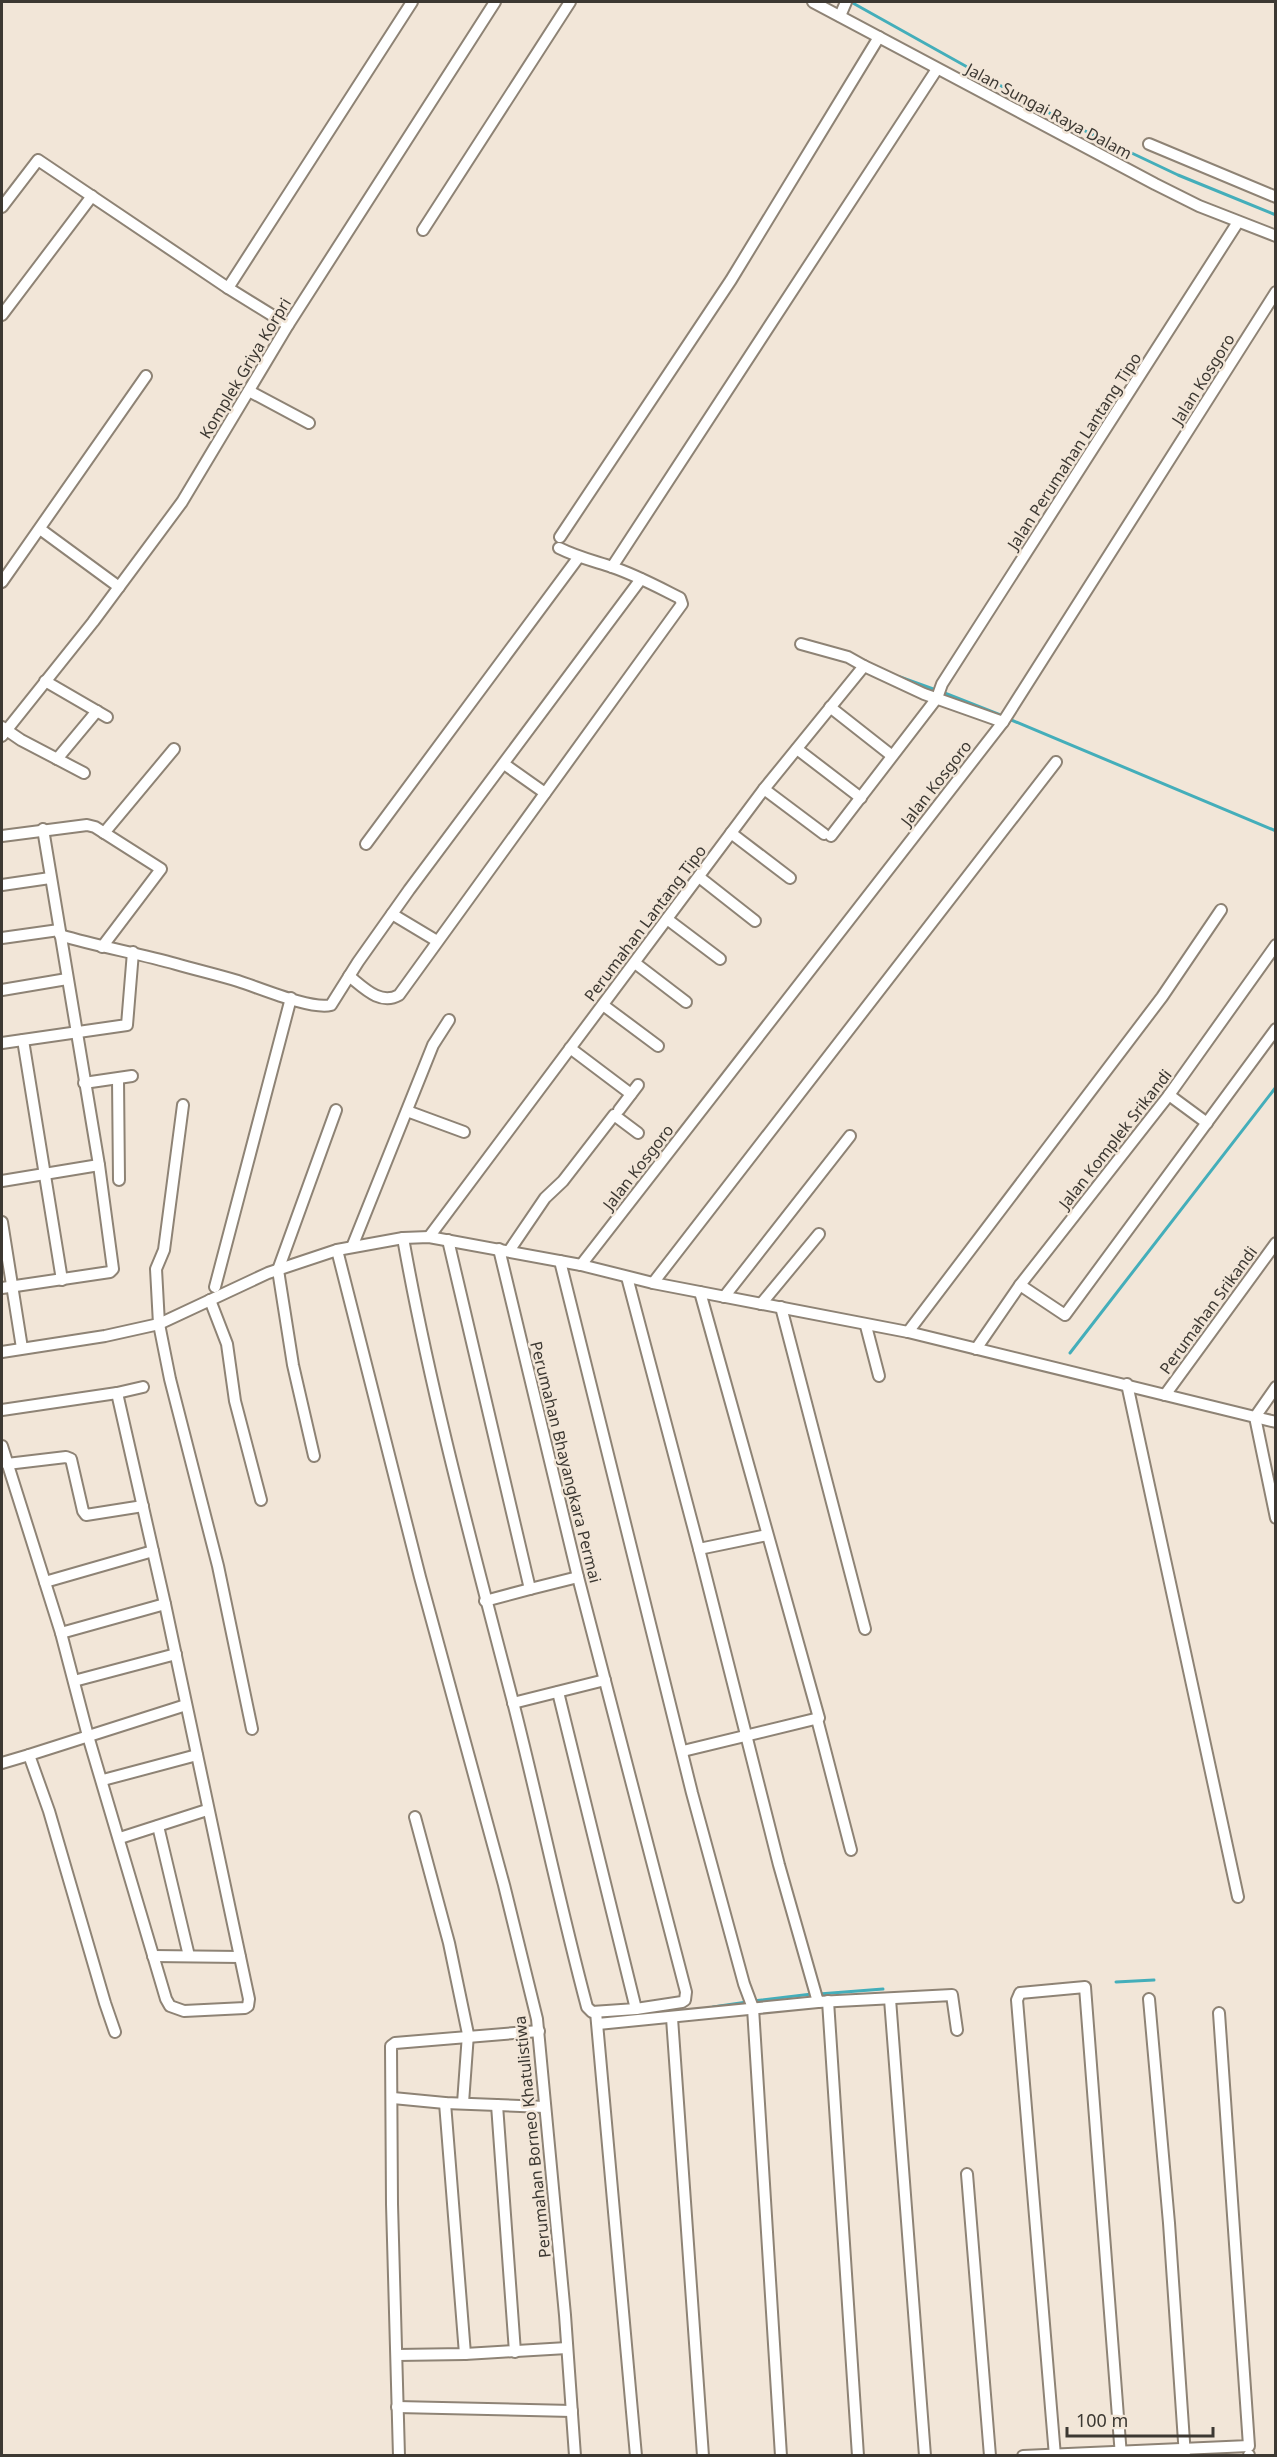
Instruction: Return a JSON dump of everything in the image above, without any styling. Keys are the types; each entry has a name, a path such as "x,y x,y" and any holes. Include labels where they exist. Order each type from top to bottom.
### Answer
{"street":[{"path":"228,288 412,2"},
{"name":"Komplek Griya Korpri","path":"3,731 119,587 182,502 288,324 495,2"},
{"path":"423,230 570,2"},
{"name":"Jalan Sungai Raya Dalam","path":"813,2 844,8 879,37 937,69 1155,184 1238,222 1275,236"},
{"path":"349,976 379,997 392,998 399,995 682,604 680,598 641,579 612,567 578,558 560,543 731,280 879,37"},
{"path":"612,567 937,69"},
{"path":"1149,144 1275,197"},
{"path":"2,207 38,160 228,288 288,324"},
{"path":"2,315 92,196"},
{"name":"Jalan Perumahan Lantang Tipo","path":"764,789 827,835 861,798 891,755 937,698 942,684 1238,222"},
{"name":"Jalan Kosgoro","path":"581,1264 1006,718 1275,292"},
{"path":"2,582 146,376"},
{"path":"249,391 309,423"},
{"path":"40,529 119,587"},
{"path":"366,844 578,558"},
{"path":"2,938 60,932 102,947 133,952 291,998 323,1006 331,1005 392,914 641,579"},
{"path":"801,644 843,655 937,698 1006,718"},
{"name":"Perumahan Lantang Tipo","path":"429,1237 764,789 864,666"},
{"path":"45,681 107,717"},
{"path":"830,707 891,755"},
{"path":"57,759 97,711"},
{"path":"3,731 84,773"},
{"path":"104,833 174,749"},
{"path":"796,749 861,798"},
{"path":"653,1283 1056,762"},
{"path":"504,764 545,793"},
{"path":"2,836 87,825 104,833 161,869 102,947"},
{"path":"7,1287 110,1272 113,1269 99,1165 75,1032 43,829"},
{"path":"731,833 790,878"},
{"path":"699,877 754,921"},
{"path":"2,885 50,878"},
{"path":"908,1332 1162,997 1221,910"},
{"path":"392,914 438,941"},
{"path":"667,919 720,959"},
{"name":"Jalan Komplek Srikandi","path":"976,1349 1020,1285 1168,1095 1275,945"},
{"path":"2,1043 123,1026 129,1023 133,952"},
{"path":"635,963 686,1002"},
{"path":"2,990 67,979"},
{"path":"215,1287 291,998"},
{"path":"603,1005 657,1046"},
{"path":"352,1247 434,1045 449,1020"},
{"path":"1020,1285 1065,1315 1275,1029"},
{"path":"23,1040 47,1174 62,1280"},
{"path":"570,1048 634,1089 619,1110"},
{"path":"84,1083 132,1076"},
{"path":"118,1078 119,1180"},
{"path":"1168,1095 1207,1123"},
{"path":"183,1105 164,1250 156,1269 159,1324 170,1379 211,1537 252,1729"},
{"path":"314,1456 293,1365 278,1270 336,1110"},
{"path":"407,1111 464,1132"},
{"path":"504,1250 545,1198 563,1181 614,1115 638,1133"},
{"path":"723,1297 850,1136"},
{"path":"2,1181 99,1165"},
{"path":"2,1221 7,1287 22,1348"},
{"path":"761,1304 819,1234"},
{"path":"2,1352 105,1336 159,1324 278,1270 337,1250 403,1238 429,1237 581,1264 653,1283 781,1307 866,1326 908,1332 1275,1422"},
{"path":"403,1238 425,1357 485,1601 513,1703 587,2010 597,2019 672,2018 752,2005 952,1995 957,2030"},
{"path":"447,1240 530,1589"},
{"name":"Perumahan Srikandi","path":"1165,1395 1275,1243"},
{"name":"Perumahan Borneo Khatulistiwa","path":"337,1250 476,1786 504,1885 538,2025 575,2456"},
{"name":"Perumahan Bhayangkara Permai","path":"504,1250 578,1577 686,1997 682,2002 636,2009"},
{"path":"560,1261 723,1907 752,2005 781,2456"},
{"path":"627,1277 748,1736 779,1865 815,1988 821,2001 858,2456"},
{"path":"700,1292 818,1714 817,1719 851,1850"},
{"path":"210,1300 227,1344 235,1401 261,1500"},
{"path":"781,1307 865,1629"},
{"path":"866,1326 879,1376"},
{"path":"1127,1384 1238,1898"},
{"path":"2,1410 143,1387"},
{"path":"1275,1387 1255,1417 1275,1518"},
{"path":"2,1446 61,1633 88,1736 170,2006 184,2011 248,2006 249,2000 207,1810 176,1654 117,1393"},
{"path":"7,1464 66,1457 71,1459 83,1511 86,1515 143,1506"},
{"path":"699,1550 767,1535"},
{"path":"45,1582 153,1551"},
{"path":"485,1601 578,1577"},
{"path":"61,1633 165,1604"},
{"path":"74,1681 176,1654"},
{"path":"513,1703 605,1680"},
{"path":"558,1692 636,2009 597,2019"},
{"path":"2,1764 186,1706"},
{"path":"683,1751 817,1719"},
{"path":"29,1755 49,1811 105,2003 116,2032"},
{"path":"103,1780 197,1755"},
{"path":"120,1838 207,1810"},
{"path":"415,1817 449,1943 468,2033 463,2103"},
{"path":"158,1826 189,1956"},
{"path":"153,1956 240,1957"},
{"path":"1055,2455 1017,2000 1020,1993 1085,1988 1121,2453"},
{"path":"890,1999 925,2456"},
{"path":"1149,1999 1185,2452"},
{"path":"1023,2456 1185,2452 1249,2446 1220,2013"},
{"path":"672,2018 703,2456"},
{"path":"597,2019 636,2456"},
{"path":"399,2456 392,2204 393,2045 538,2025"},
{"path":"393,2098 445,2103 545,2107"},
{"path":"445,2103 465,2354"},
{"path":"497,2105 515,2352"},
{"path":"967,2174 990,2456"},
{"path":"397,2355 515,2352 567,2348"},
{"path":"397,2407 572,2410"}],"waterway":[{"path":"851,2 1062,120 1178,175 1276,215"},
{"path":"900,677 936,690"},
{"path":"942,692 1003,716"},
{"path":"1009,719 1276,831"},
{"path":"1070,1353 1276,1087"},
{"path":"1116,1982 1154,1980"},
{"path":"819,1994 883,1989"},
{"path":"753,2001 812,1994"},
{"path":"713,2007 747,2002"}]}
